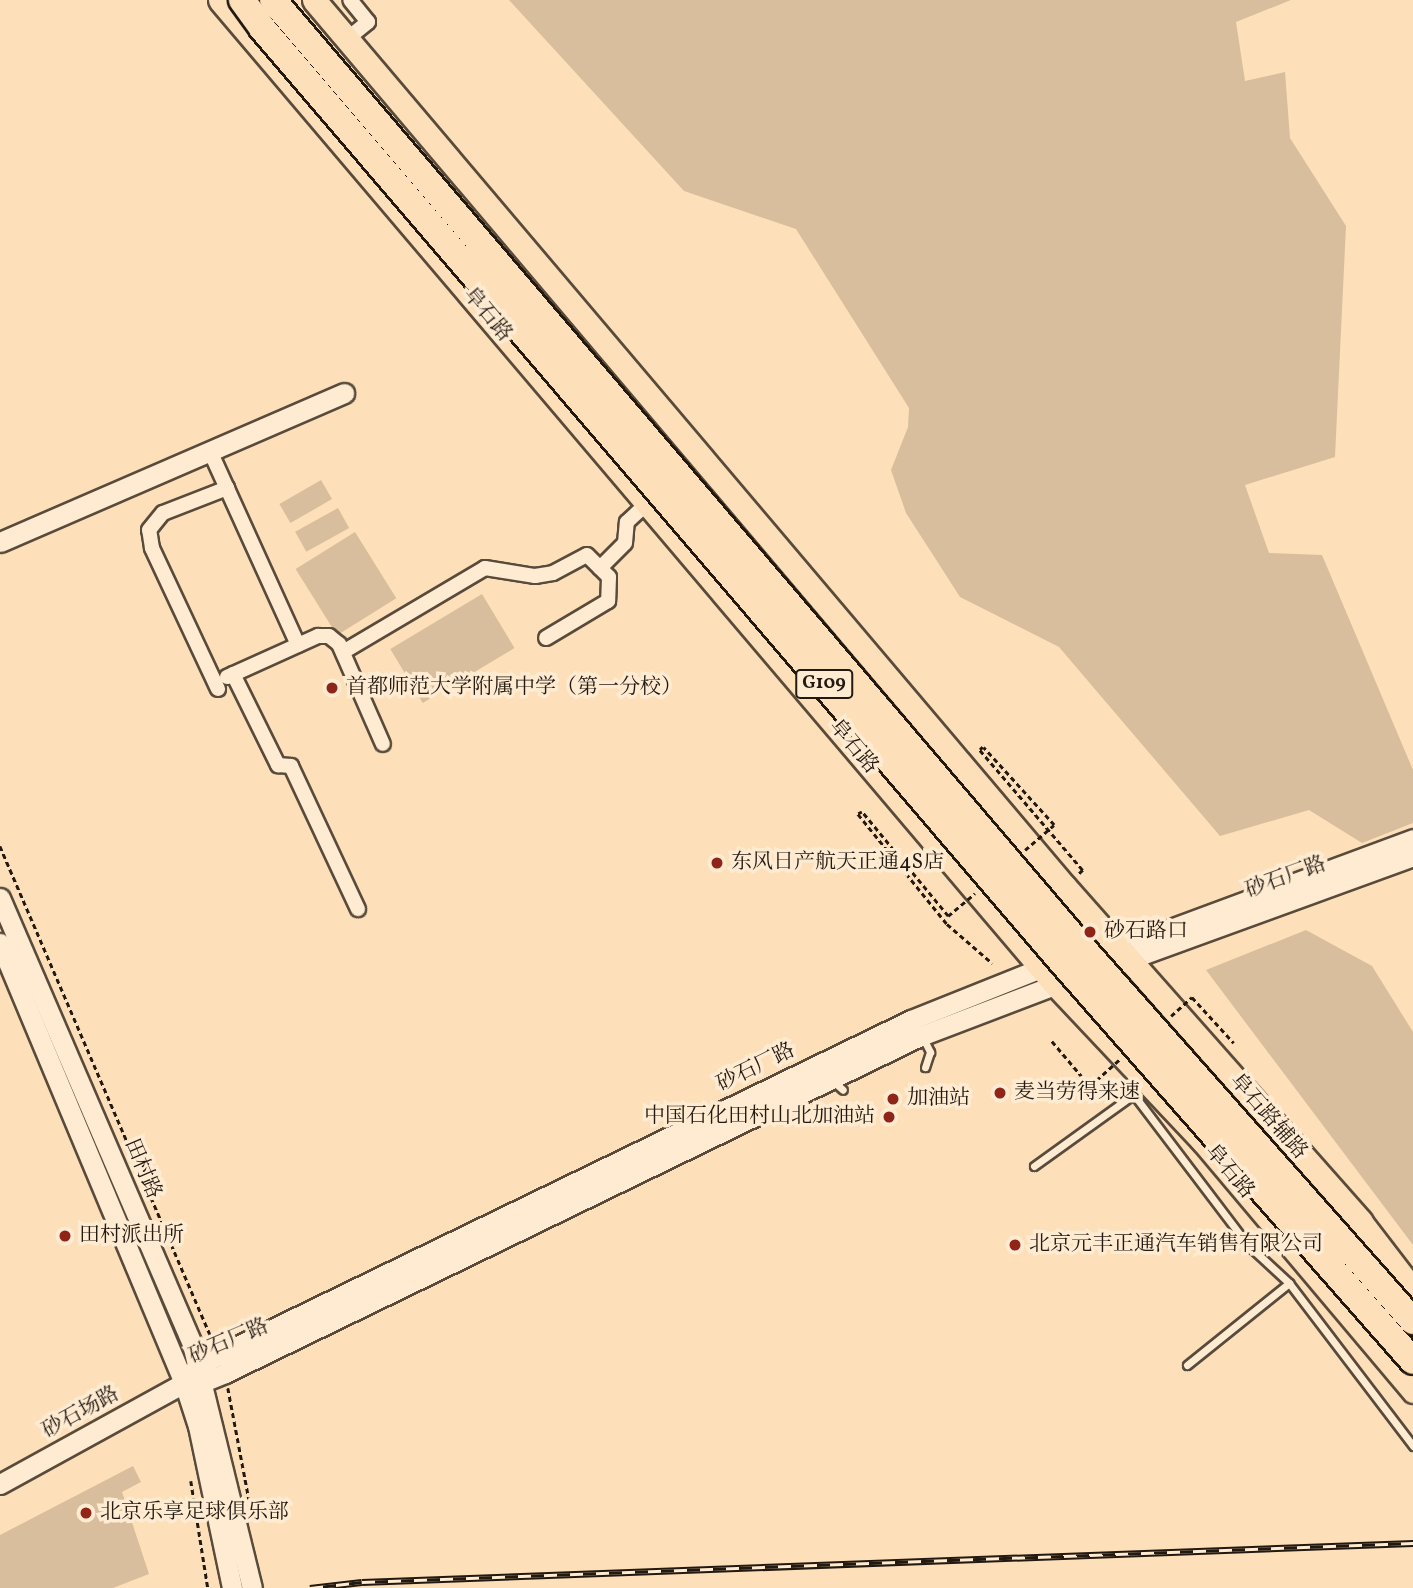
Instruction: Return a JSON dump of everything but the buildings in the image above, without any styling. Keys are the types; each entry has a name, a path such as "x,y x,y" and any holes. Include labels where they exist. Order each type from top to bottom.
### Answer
{"highway":[{"name":"阜石路","path":"243,0 271,39 1062,962 1413,1361"},
{"name":"阜石路","path":"273,0 1078,943 1413,1321"}],"main road":[{"name":"阜石路","path":"220,0 1141,1089 1413,1391"},
{"path":"314,0 1125,953"},
{"name":"阜石路辅路","path":"1125,953 1360,1221 1413,1290"}],"street":[{"path":"347,38 368,22 350,0"},
{"path":"0,542 344,393"},
{"path":"210,451 298,645"},
{"path":"227,488 163,513 149,530 152,548 217,685 233,674 298,645 329,636 343,652 383,744"},
{"path":"600,568 625,542 627,522 646,504"},
{"path":"343,652 485,568 535,576 553,573 587,555 608,577 608,601 547,638"},
{"path":"233,674 278,765 291,766 358,909"},
{"name":"砂石厂路","path":"1125,953 1413,839"},
{"name":"砂石厂路","path":"195,1377 816,1064 1048,976 1125,953 1413,856"},
{"name":"田村路","path":"0,898 195,1377 252,1588"},
{"name":"田村路","path":"0,943 195,1377 198,1426 232,1588"},
{"name":"砂石厂路","path":"195,1377 836,1084 921,1036 1048,976"},
{"name":"砂石场路","path":"0,1484 195,1377"}],"lane":[{"path":"921,1036 930,1052 925,1067"},
{"path":"1034,1167 1141,1089 1248,1245 1289,1283 1413,1446"},
{"path":"1187,1365 1289,1283"}],"path":[{"path":"1032,862 1024,851 1054,825 983,747 979,750 1083,870"},
{"path":"985,900 977,891 948,916 862,811 858,814 947,924 992,963"},
{"path":"1160,1009 1168,1019 1192,997 1234,1043"},
{"path":"1052,1041 1090,1086 1122,1058 1114,1049"},
{"path":"191,1480 208,1588"}],"shaded area":[{"path":"509,0 1291,0 1236,22 1245,81 1285,72 1290,138 1346,226 1335,457 1245,485 1269,553 1322,555 1413,770 1413,823 1362,843 1309,810 1220,836 1059,647 960,597 906,513 891,470 908,427 909,408 796,229 684,191"},
{"path":"321,480 332,499 290,523 279,504"},
{"path":"338,508 349,528 306,552 295,532"},
{"path":"355,532 396,598 337,635 296,569"},
{"path":"482,594 514,648 423,703 390,649"},
{"path":"1306,930 1372,966 1413,1032 1413,1245 1206,970"},
{"name":"北京乐享足球俱乐部","path":"133,1466 141,1482 122,1492 149,1574 113,1588 0,1588 0,1535"}],"railway":[{"path":"310,1588 362,1582 1413,1543"}],"place":[{"name":"首都师范大学附属中学（第一分校）","path":"332,688"},
{"name":"东风日产航天正通4S店","path":"717,863"},
{"name":"砂石路口","path":"1090,932"},
{"name":"麦当劳得来速","path":"1000,1093"},
{"name":"加油站","path":"893,1099"},
{"name":"中国石化田村山北加油站","path":"889,1117"},
{"name":"田村派出所","path":"65,1236"},
{"name":"北京元丰正通汽车销售有限公司","path":"1015,1245"},
{"name":"北京乐享足球俱乐部","path":"86,1513"}]}
